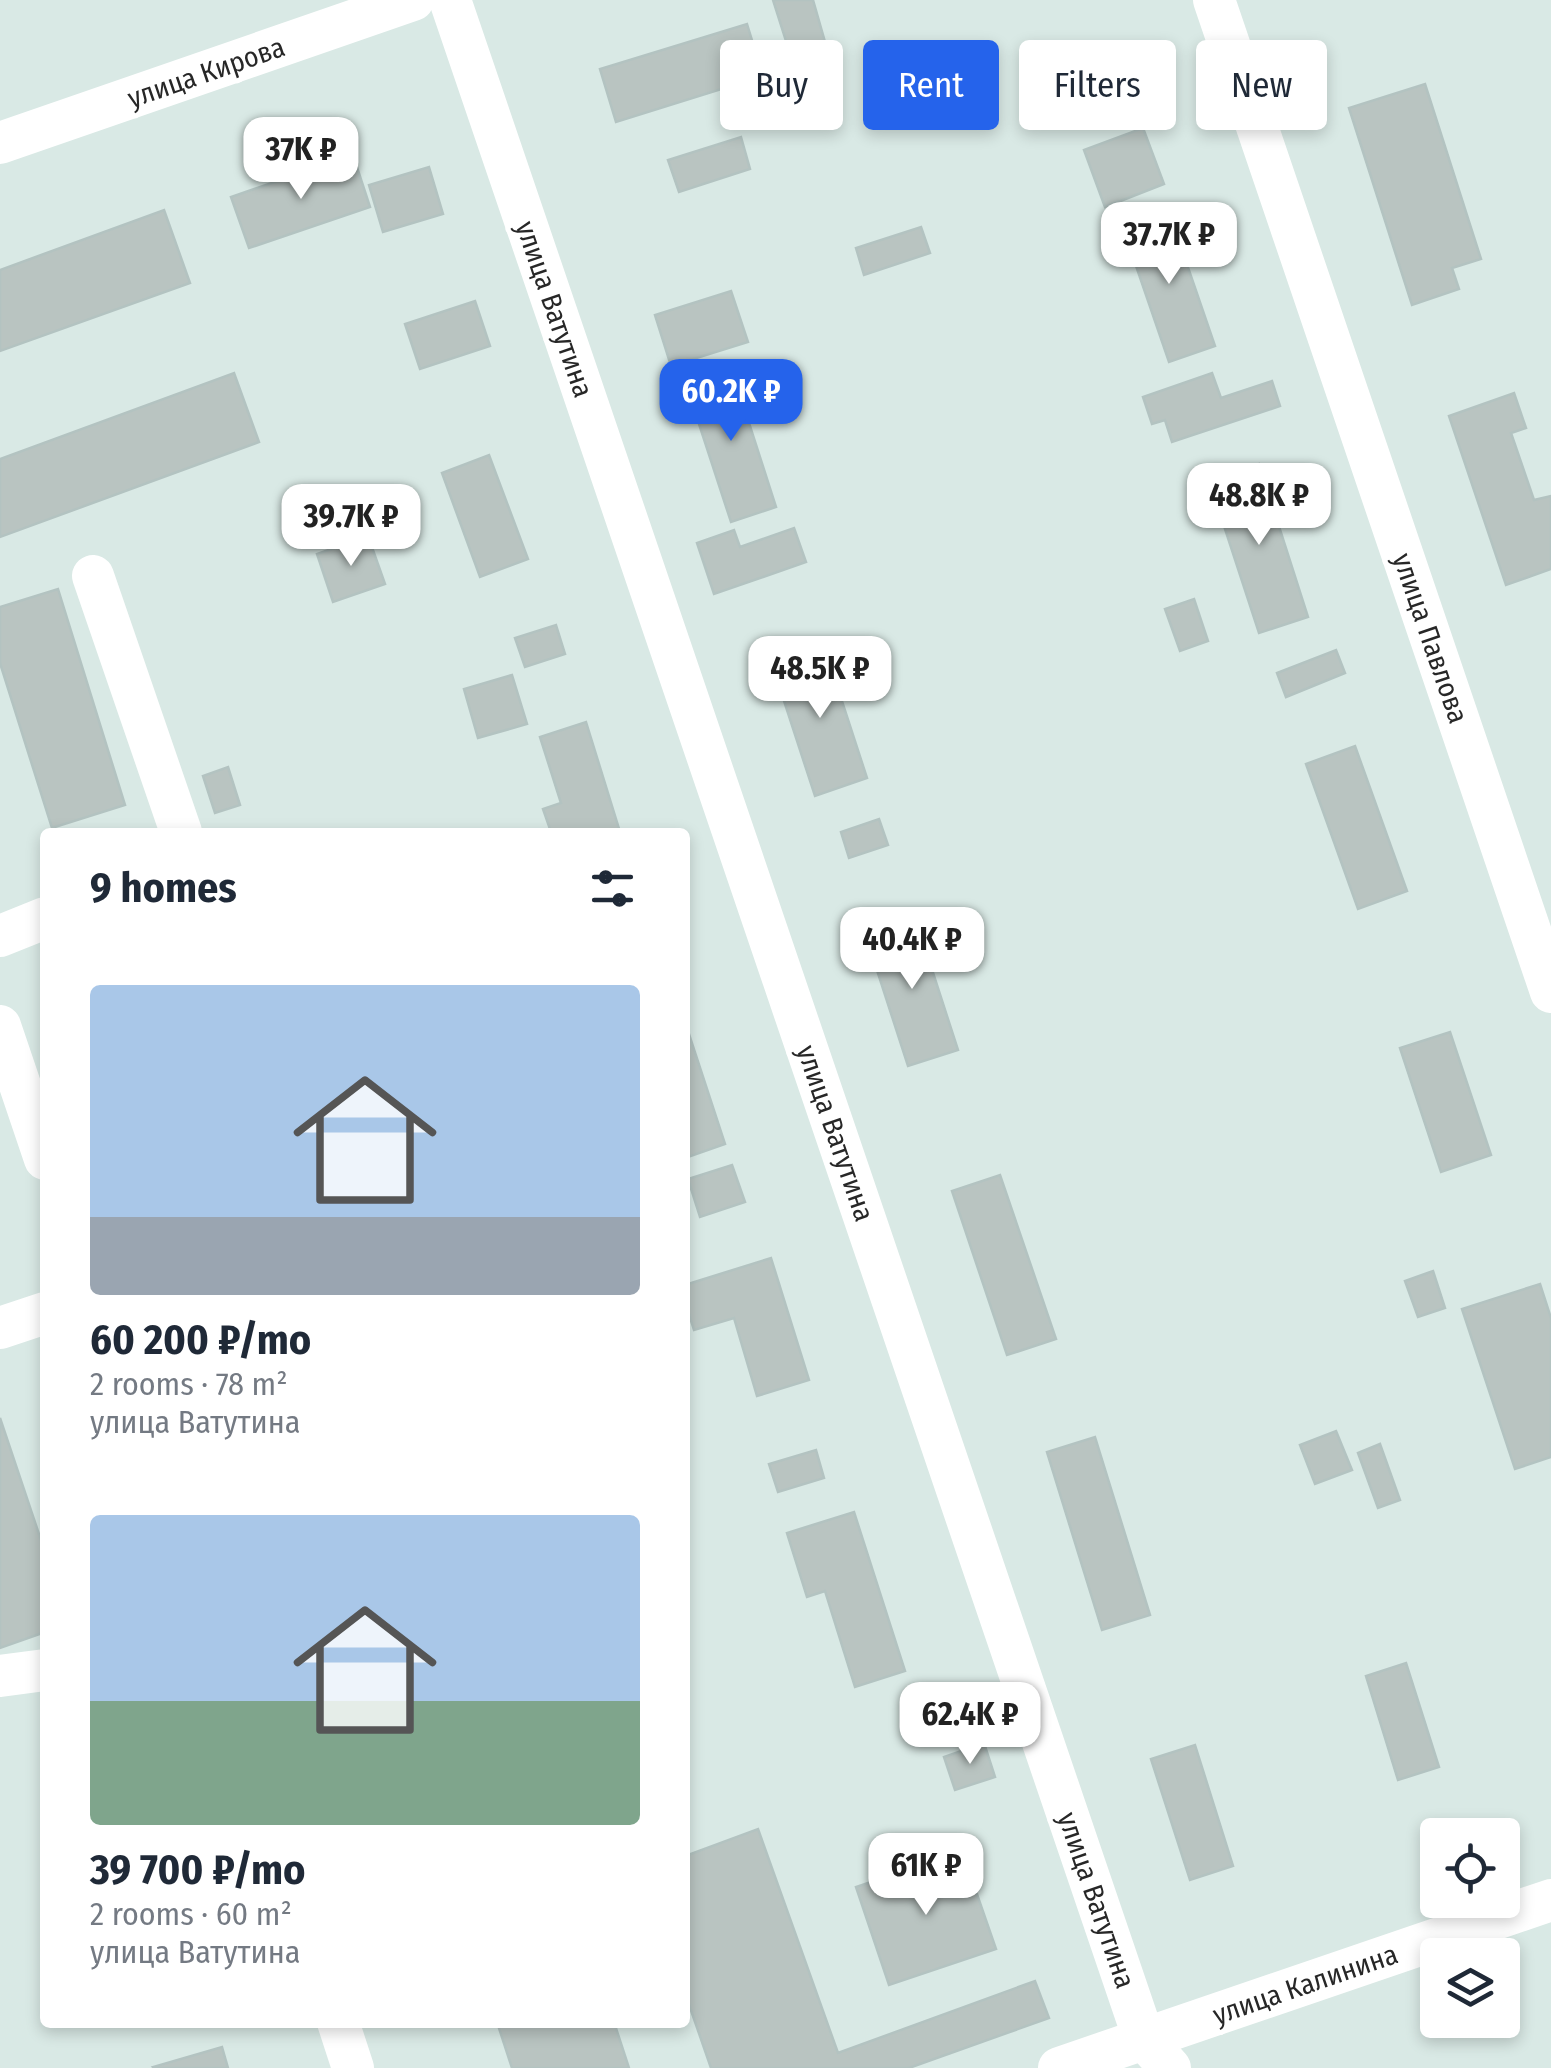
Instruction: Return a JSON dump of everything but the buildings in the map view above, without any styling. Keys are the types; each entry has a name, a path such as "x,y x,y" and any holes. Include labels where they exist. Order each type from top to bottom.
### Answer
{"street":[{"name":"улица Кирова","path":"0,143 413,0"},
{"name":"улица Ватутина","path":"450,0 1157,2054"},
{"name":"улица Павлова","path":"1214,0 1551,992"},
{"path":"92,576 180,828"},
{"path":"0,936 40,920"},
{"path":"0,1026 40,1144"},
{"path":"0,1328 40,1315"},
{"path":"0,1676 40,1671"},
{"name":"улица Калинина","path":"1059,2068 1157,2054 1549,1910"},
{"path":"340,2028 353,2068"}]}
